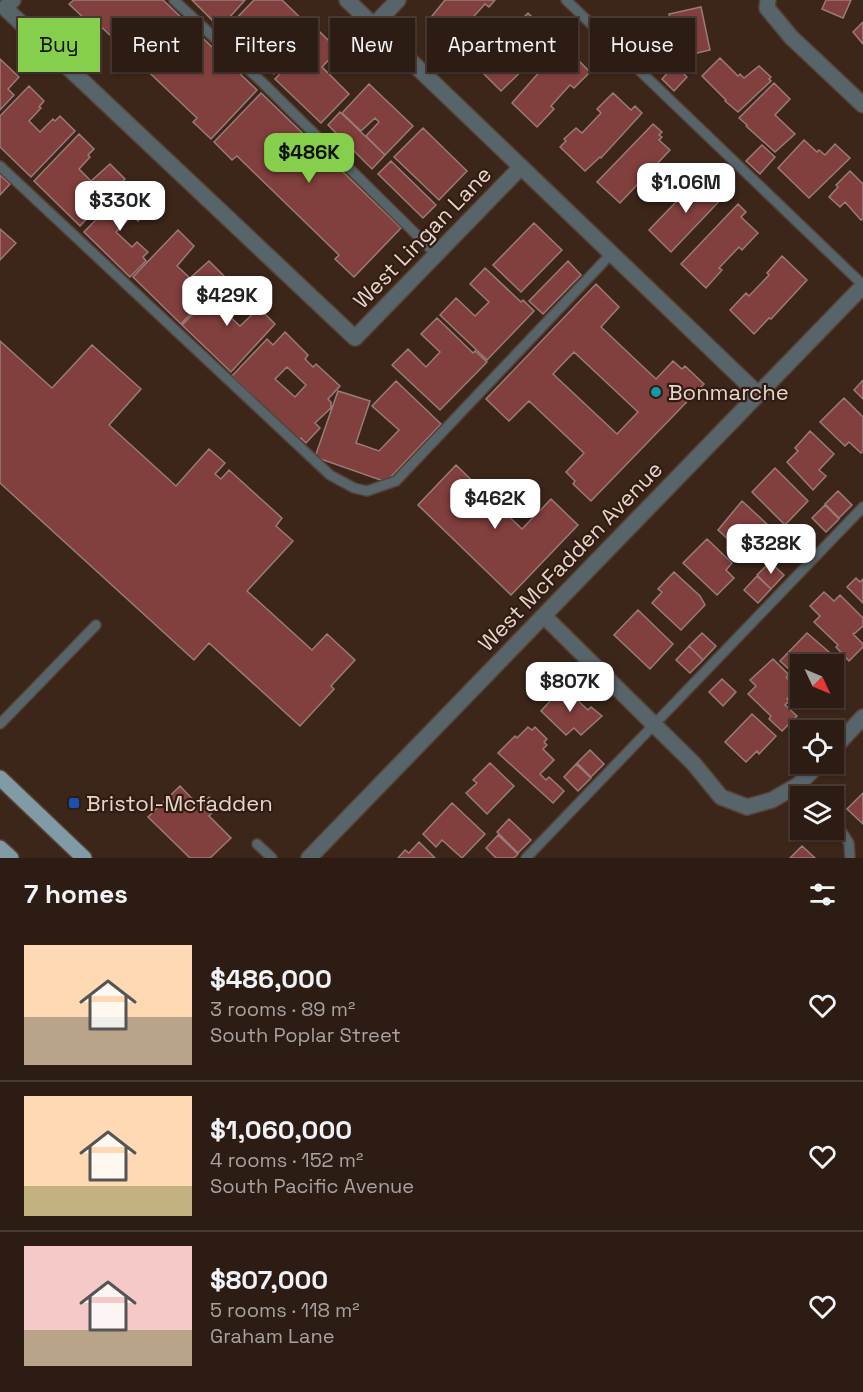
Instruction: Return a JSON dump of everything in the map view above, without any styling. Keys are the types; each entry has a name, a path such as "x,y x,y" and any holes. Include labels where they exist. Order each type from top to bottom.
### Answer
{"main road":[{"path":"0,778 84,858"},
{"path":"0,848 11,858"}],"street":[{"path":"348,0 367,18"},
{"path":"381,18 398,0"},
{"path":"768,0 767,8 791,37 863,105"},
{"name":"West Lingan Lane","path":"9,4 355,338 521,167"},
{"path":"415,65 758,394"},
{"name":"West McFadden Avenue","path":"309,858 863,285"},
{"path":"544,616 694,764 721,797 747,807 772,800 798,785 809,774"},
{"path":"844,737 863,717"}],"lane":[{"path":"174,0 263,83 436,254"},
{"path":"566,0 863,285"},
{"path":"0,166 330,475 354,488 367,491 396,481 611,254"},
{"path":"526,858 863,507"},
{"path":"0,724 96,625"},
{"path":"844,835 849,843 850,858"},
{"path":"257,844 272,858"}],"building":[{"path":"74,0 163,0 182,18 112,18 112,37 100,26 100,18 84,18 69,4"},
{"path":"192,0 245,0 229,18 214,18 214,22"},
{"path":"254,0 282,0 301,18 237,18"},
{"path":"445,0 495,0 489,7 485,4 472,18 430,18"},
{"path":"826,0 851,0 843,18 822,9"},
{"path":"701,7 710,50 695,53 695,18 670,18 669,14"},
{"path":"528,13 533,18 523,18"},
{"path":"863,22 863,44 853,32"},
{"path":"320,32 330,42 330,58 322,67 349,94 321,123 275,79 282,72 318,72 318,34"},
{"path":"202,37 214,49 214,72 238,72 257,90 211,139 193,122 197,118 149,72 202,72"},
{"path":"720,58 738,76 740,74 744,78 759,66 771,77 769,79 771,81 738,112 702,76"},
{"path":"0,59 19,77 8,89 14,95 0,110"},
{"path":"578,60 590,72 574,88 570,85 551,106 554,109 537,127 512,103 539,72 578,72"},
{"path":"482,72 520,72 501,91"},
{"path":"668,72 682,72 687,77 674,91 662,79"},
{"path":"774,83 790,99 775,115 795,134 775,152 739,118"},
{"path":"369,84 413,126 385,155 366,136 379,122 375,118 361,131 342,113"},
{"path":"29,86 44,101 29,121 40,132 53,119 55,121 60,116 75,131 31,177 0,147 0,116"},
{"path":"261,93 401,228 354,277 335,259 339,255 237,156 232,160 214,142"},
{"path":"613,93 631,110 635,106 642,113 601,158 585,171 560,147 566,141 564,139 576,128 582,133 601,113 597,109"},
{"path":"340,112 385,155 372,169 328,125"},
{"path":"653,124 662,132 659,140 670,150 620,203 597,182"},
{"path":"423,128 467,171 439,200 394,157"},
{"path":"79,134 94,149 79,169 91,181 110,164 125,179 80,226 34,181"},
{"path":"804,140 817,152 819,150 825,155 835,144 850,158 809,198 778,168"},
{"path":"762,145 775,157 760,174 746,161"},
{"path":"391,161 436,205 423,218 378,174"},
{"path":"850,171 863,184 863,219 861,220 845,202 840,207 829,197 838,187 836,185"},
{"path":"0,175 10,184 0,195"},
{"path":"698,179 712,192 718,186 726,194 671,252 649,230"},
{"path":"126,186 149,209 138,221 132,216 116,232 132,247 137,242 148,252 143,257 146,261 130,277 84,232"},
{"path":"738,204 746,212 741,217 758,233 742,250 739,247 719,268 722,270 706,288 681,264"},
{"path":"534,223 562,250 521,292 493,265"},
{"path":"0,229 16,243 0,260"},
{"path":"178,230 194,246 177,266 190,278 209,261 224,276 181,324 133,277"},
{"path":"782,256 807,280 754,334 730,310 746,293 749,296 769,275 767,273"},
{"path":"568,261 581,275 543,314 529,301"},
{"path":"485,268 521,302 523,300 534,311 487,360 440,315 456,298 475,316 489,302 470,284"},
{"path":"228,279 244,294 227,314 240,326 259,308 275,324 231,372 182,325"},
{"name":"Bonmarche","path":"596,284 619,307 601,327 656,379 673,361 682,369 685,366 704,384 591,501 573,484 575,481 566,472 584,453 529,401 509,421 486,399","holes":["574,352 638,412 617,434 553,374"]},
{"path":"437,318 473,353 475,351 487,362 440,410 392,365 408,349 426,367 440,352 421,334"},
{"path":"285,332 308,355 305,359 313,367 316,364 340,386 328,399 331,402 331,408 315,423 320,428 306,443 301,438 300,440 232,376 267,339 273,345","holes":["287,367 306,385 295,397 275,379"]},
{"path":"0,341 52,388 92,345 141,389 109,425 176,486 209,449 225,463 215,474 221,479 229,470 282,518 276,526 293,541 247,591 312,650 327,634 355,660 331,686 334,689 300,726 209,643 194,660 0,483"},
{"path":"863,380 863,399 854,390"},
{"path":"396,381 441,424 386,482 315,457 338,391 370,401 356,443 379,451 399,430 372,406"},
{"path":"844,398 863,417 863,451 861,453 849,442 845,446 820,422"},
{"path":"810,431 834,454 819,470 826,476 813,490 787,462 798,451 795,448"},
{"path":"456,465 522,529 551,499 578,525 511,595 418,505"},
{"path":"775,468 808,501 785,525 752,492"},
{"path":"838,491 852,505 839,518 825,504"},
{"path":"742,501 767,524 758,534 754,530 737,548 718,530"},
{"path":"825,505 839,519 826,532 812,518"},
{"path":"707,539 732,563 726,570 734,578 717,595 683,563"},
{"path":"770,562 784,575 771,589 757,575"},
{"path":"674,572 700,596 705,605 681,630 652,603 662,592 658,589"},
{"path":"757,576 771,589 758,603 744,590"},
{"path":"856,578 860,582 863,579 863,603 847,587"},
{"path":"824,592 834,601 840,595 863,618 863,626 853,634 863,644 863,647 849,661 836,647 838,645 814,622 820,616 810,606"},
{"path":"638,610 673,644 650,669 614,635"},
{"path":"702,633 716,646 703,660 689,646"},
{"path":"807,633 831,654 790,654 790,670 780,661"},
{"path":"689,646 703,660 690,673 676,660"},
{"path":"773,659 789,675 786,677 790,681 790,696 785,705 797,716 790,720 782,731 769,719 771,716 748,694 756,686 750,680"},
{"path":"722,679 736,692 723,706 709,692"},
{"path":"563,687 588,710 591,707 602,716 581,735 574,728 566,735 541,711"},
{"path":"752,714 776,736 759,754 757,751 746,762 725,742"},
{"path":"528,727 532,730 535,727 547,739 544,742 547,745 543,749 554,760 540,774 546,780 549,777 564,791 553,803 498,753"},
{"path":"590,750 604,764 591,777 577,763"},
{"path":"490,763 514,786 487,814 466,793 477,783 473,780"},
{"path":"576,764 591,778 578,791 564,777"},
{"path":"180,786 200,807 209,797 218,806 209,816 231,838 210,858 190,858 148,817"},
{"path":"863,793 863,824 847,809"},
{"path":"452,803 485,834 462,858 442,840 436,847 423,834"},
{"path":"509,819 531,840 518,853 497,832"},
{"path":"498,835 518,854 514,858 496,858 486,848"},
{"path":"419,842 435,858 398,858 405,850 409,853"},
{"path":"802,846 815,858 790,858"}],"place":[{"name":"Bonmarche","path":"656,392"},
{"name":"Bristol-Mcfadden","path":"74,803"}]}
